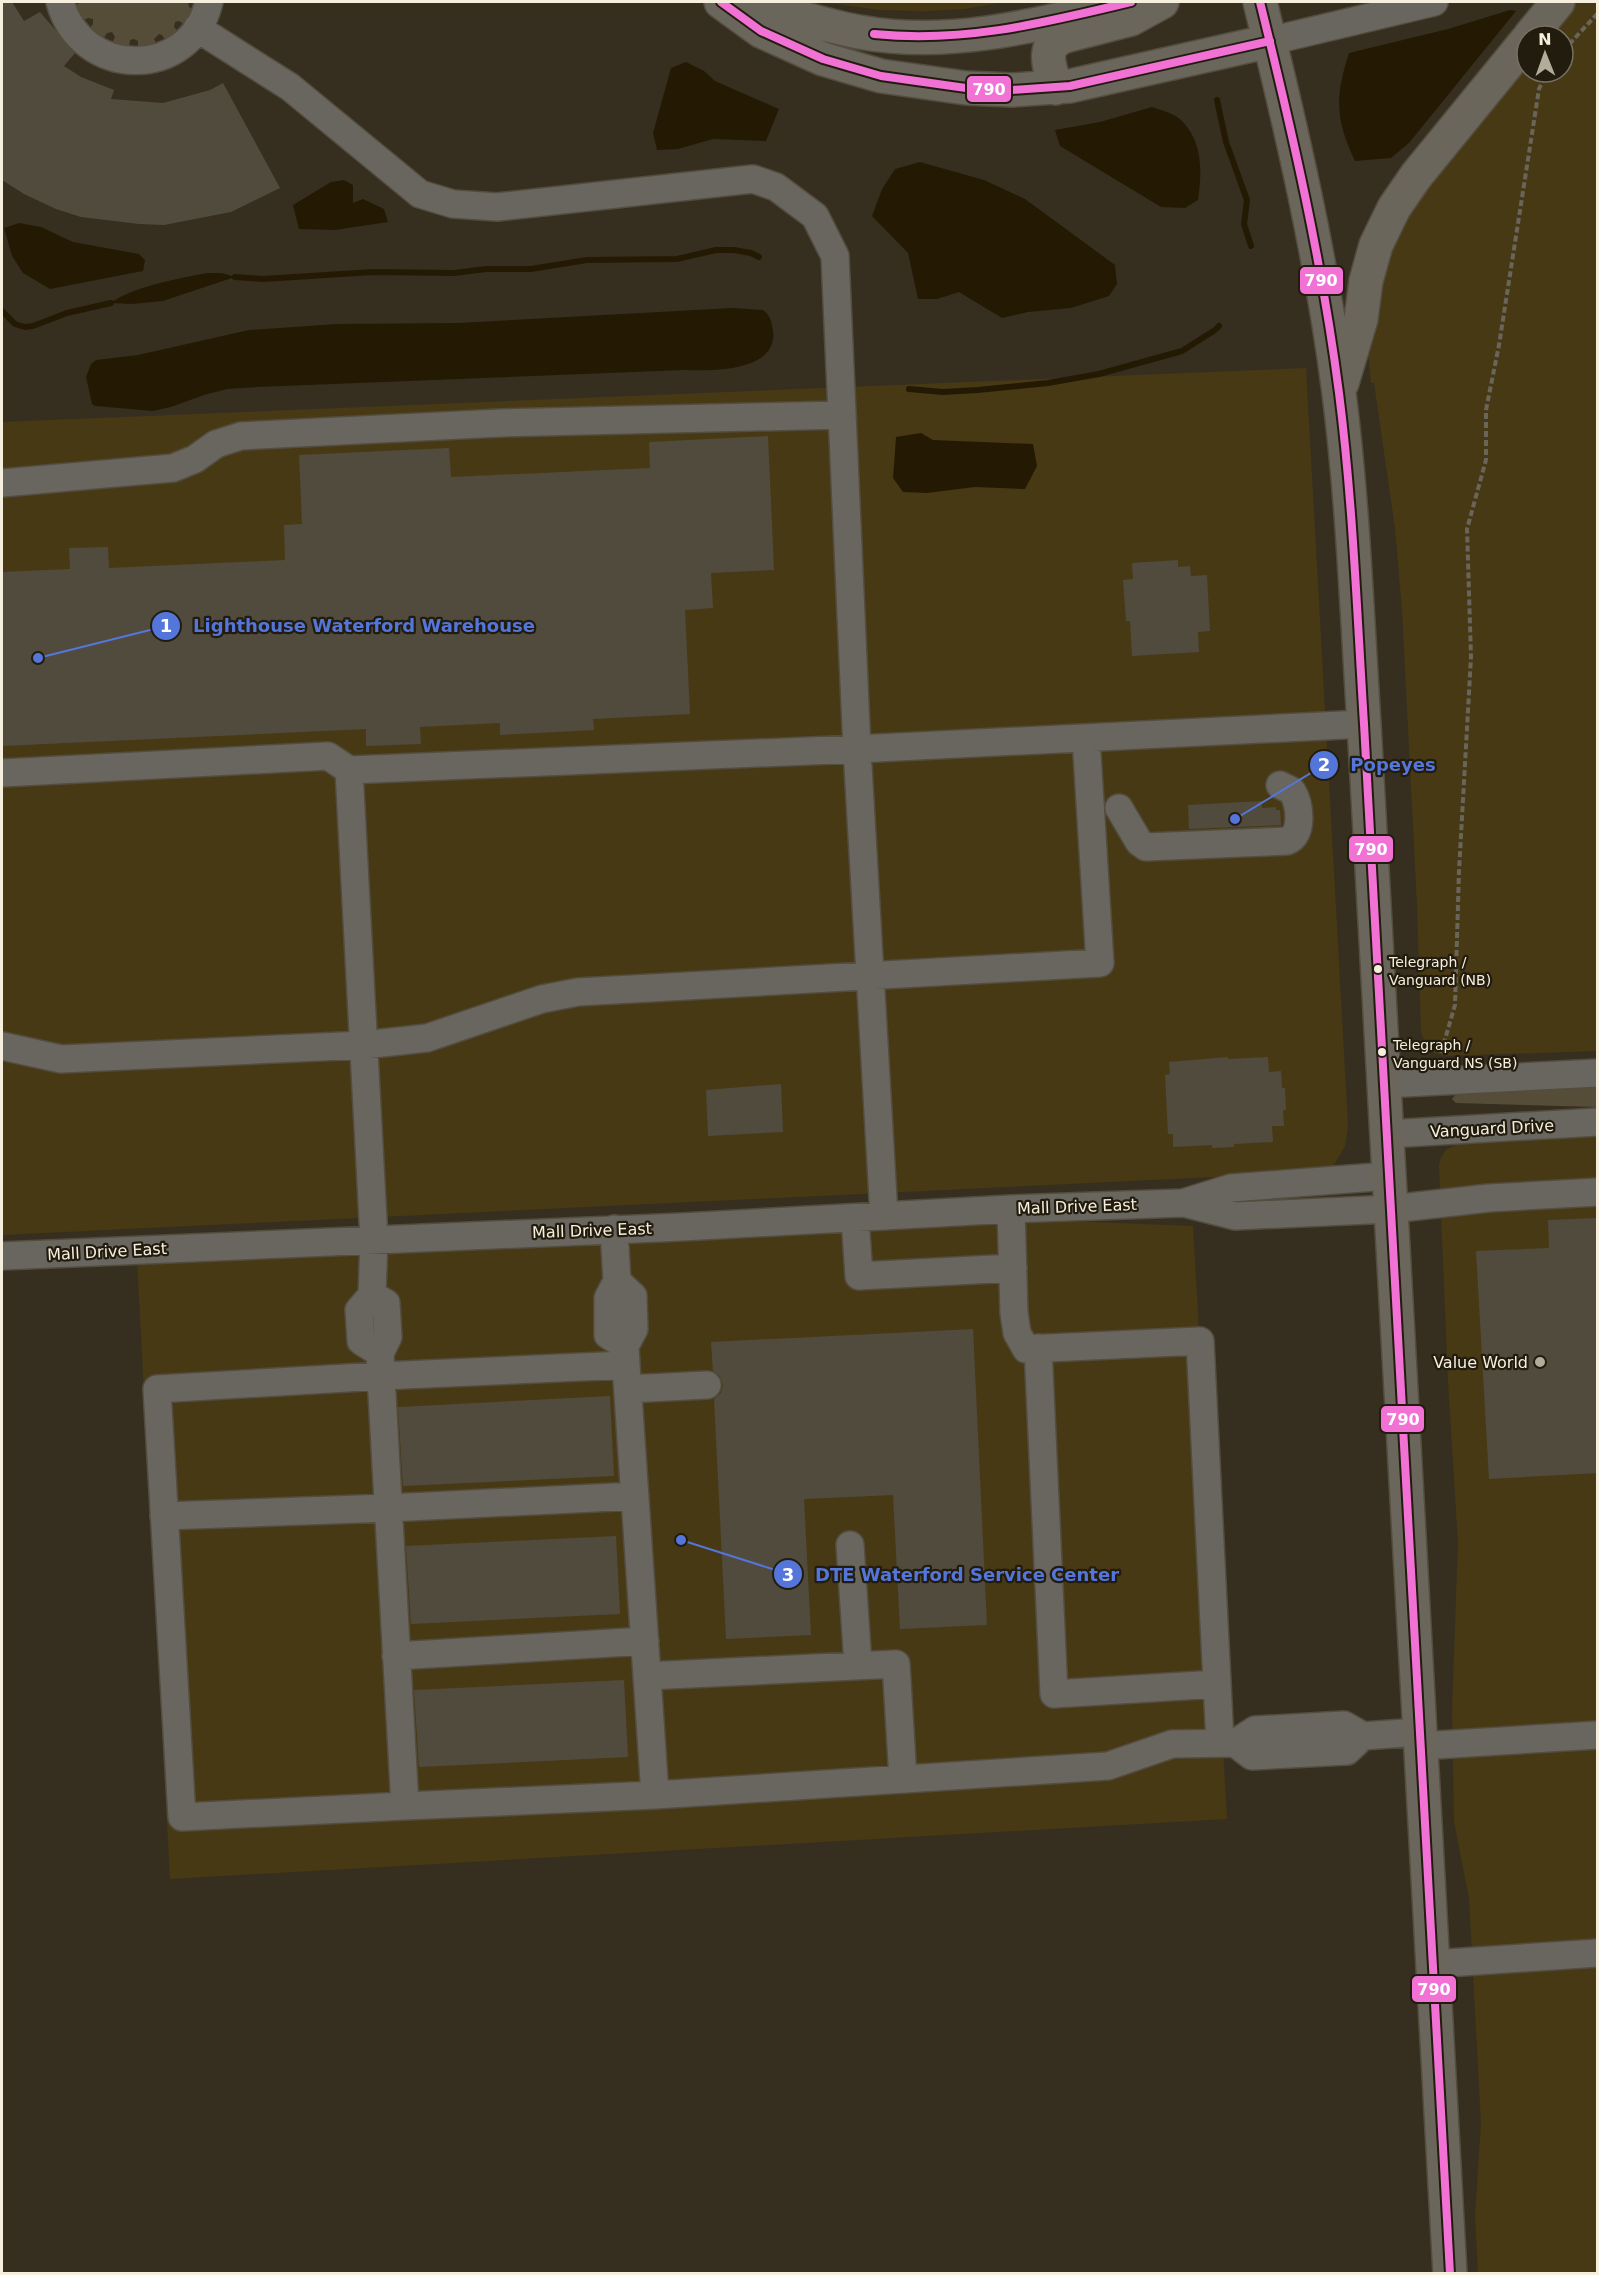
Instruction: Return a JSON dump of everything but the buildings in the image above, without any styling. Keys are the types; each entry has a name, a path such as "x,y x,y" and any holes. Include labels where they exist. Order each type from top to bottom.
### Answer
{"main road":[{"path":"721,2 761,31 844,66 881,76 966,88 1012,90 1056,88 1270,41"},
{"path":"748,2 817,23 859,32 924,39 991,33 1131,2"},
{"path":"1056,88 1047,54 1055,41 1065,36 1131,19 1162,2"},
{"path":"1260,2 1292,133 1312,230 1339,394 1350,509 1364,724 1450,2274"},
{"path":"1540,24 1558,2"},
{"path":"1339,394 1361,318 1366,281 1376,245 1394,208 1416,176 1515,55"}],"street":[{"path":"60,2 70,26 80,38 104,55 118,59 141,60 176,49 197,28 208,2"},
{"path":"1270,41 1434,2"},
{"path":"197,28 290,87 420,194 453,204 497,207 753,179 776,187 815,216 835,256 857,749 884,1216"},
{"path":"2,483 174,468 195,459 216,444 241,436 501,423 842,415"},
{"path":"2,773 328,756 349,770 857,749 1364,724"},
{"path":"2,1046 61,1059 364,1046 427,1038 542,999 578,992 1100,963 1086,738"},
{"path":"349,770 374,1239 372,1295 359,1311 361,1341 380,1364 405,1806"},
{"path":"1119,808 1139,842 1146,847 1287,842 1294,839 1297,834 1297,803 1292,791 1280,785"},
{"path":"1384,1084 1598,1073"},
{"name":"Vanguard Drive","path":"1387,1134 1598,1122"},
{"name":"Mall Drive East","path":"2,1256 1183,1203 1231,1188 1389,1176"},
{"name":"Mall Drive East","path":"1183,1203 1235,1216 1391,1209 1489,1198 1598,1192"},
{"path":"1011,1209 1014,1313 1017,1333 1026,1349 1200,1341 1217,1684 1227,1743"},
{"path":"855,1218 859,1276 1012,1268"},
{"path":"614,1229 617,1281 633,1296 634,1329 626,1367 655,1795"},
{"path":"1038,1348 1054,1694 1217,1684"},
{"path":"707,1384 626,1367 380,1364 157,1389 182,1817 655,1795 1108,1766 1172,1744 1227,1743 1255,1730 1344,1725 1363,1736 1420,1739 1598,1735"},
{"path":"164,1516 635,1496"},
{"path":"850,1545 858,1665"},
{"path":"396,1656 645,1641"},
{"path":"647,1676 896,1664 903,1779"},
{"path":"1432,1964 1598,1953"}],"path":[{"path":"1575,38 1598,13"},
{"path":"1442,1053 1455,1005 1459,871 1471,657 1467,529 1486,460 1486,410 1499,345 1539,89 1542,84"}],"shaded area":[{"path":"81,2 188,2 189,7 194,10 185,25 179,21 175,22 174,27 178,32 166,41 159,34 154,39 157,45 138,48 138,41 134,39 130,40 129,48 112,43 115,37 112,32 107,33 103,39 89,29 93,24 93,19 88,18 82,21 74,6"},
{"path":"822,2 1004,2 965,9 925,11 880,10"},
{"path":"1569,2 1597,2 1597,1051 1444,1056 1432,1052 1425,1044 1421,1032 1402,610 1395,528 1368,352 1390,236 1515,71 1515,84 1575,84 1575,24 1552,24"},
{"path":"1510,10 1516,11 1409,143 1391,158 1355,161 1348,146 1339,107 1341,82 1349,53 1448,29"},
{"path":"686,62 704,71 715,81 779,109 766,141 713,139 678,149 657,150 653,133 671,68"},
{"path":"1152,107 1168,112 1179,119 1194,138 1200,169 1198,200 1185,208 1161,207 1060,146 1055,130 1100,122"},
{"path":"920,162 984,180 1025,199 1115,265 1117,284 1109,296 1071,308 1028,312 1002,318 959,292 937,299 918,299 908,253 872,216 882,189 895,169"},
{"path":"344,180 353,185 353,203 363,199 384,209 388,222 335,230 299,229 293,205 331,182"},
{"path":"19,223 41,227 73,242 139,254 145,260 143,271 50,289 23,273 12,256 4,228"},
{"path":"207,273 222,273 235,277 163,301 132,304 111,303 143,288"},
{"path":"732,308 763,310 769,316 772,325 772,344 765,355 754,362 725,369 227,389 153,411 95,406 92,404 86,377 91,364 96,360 138,355 249,330 337,324 459,323"},
{"path":"1306,368 1348,1126 1345,1146 1334,1165 1319,1172 2,1235 2,422"},
{"path":"921,433 933,440 1033,444 1037,466 1025,489 975,487 927,493 903,492 893,478 896,437"},
{"path":"1597,1086 1597,1107 1456,1103 1452,1099 1456,1094"},
{"path":"1597,1135 1597,2273 1478,2273 1475,2216 1481,2124 1469,1898 1454,1822 1452,1711 1458,1542 1448,1381 1439,1166 1441,1157 1447,1149 1460,1143"},
{"path":"1063,1221 1193,1226 1227,1819 170,1879 137,1261"}],"waterway":[{"path":"1217,100 1226,142 1247,200 1244,224 1251,246"},
{"path":"235,277 263,279 373,272 454,273 486,269 531,269 587,260 677,259 716,250 734,250 759,257"},
{"path":"2,311 15,324 25,327 67,313 111,303"},
{"path":"909,389 943,392 978,390 1048,383 1099,374 1182,351 1219,326"}],"transit line":[{"name":"790","path":"721,2 761,31 823,59 881,76 966,88 1012,90 1070,86 1270,41"},
{"name":"790","path":"874,34 941,36 973,33 1035,24 1131,2"},
{"name":"790","path":"1260,2 1295,148 1315,245 1332,344 1348,476 1364,724 1450,2274"}],"place":[{"name":"Lighthouse Waterford Warehouse","path":"38,658"},
{"name":"Popeyes","path":"1235,819"},
{"name":"Telegraph / Vanguard (NB)","path":"1378,969"},
{"name":"Telegraph / Vanguard NS (SB)","path":"1382,1052"},
{"name":"Value World","path":"1540,1362"},
{"name":"DTE Waterford Service Center","path":"681,1540"}]}
